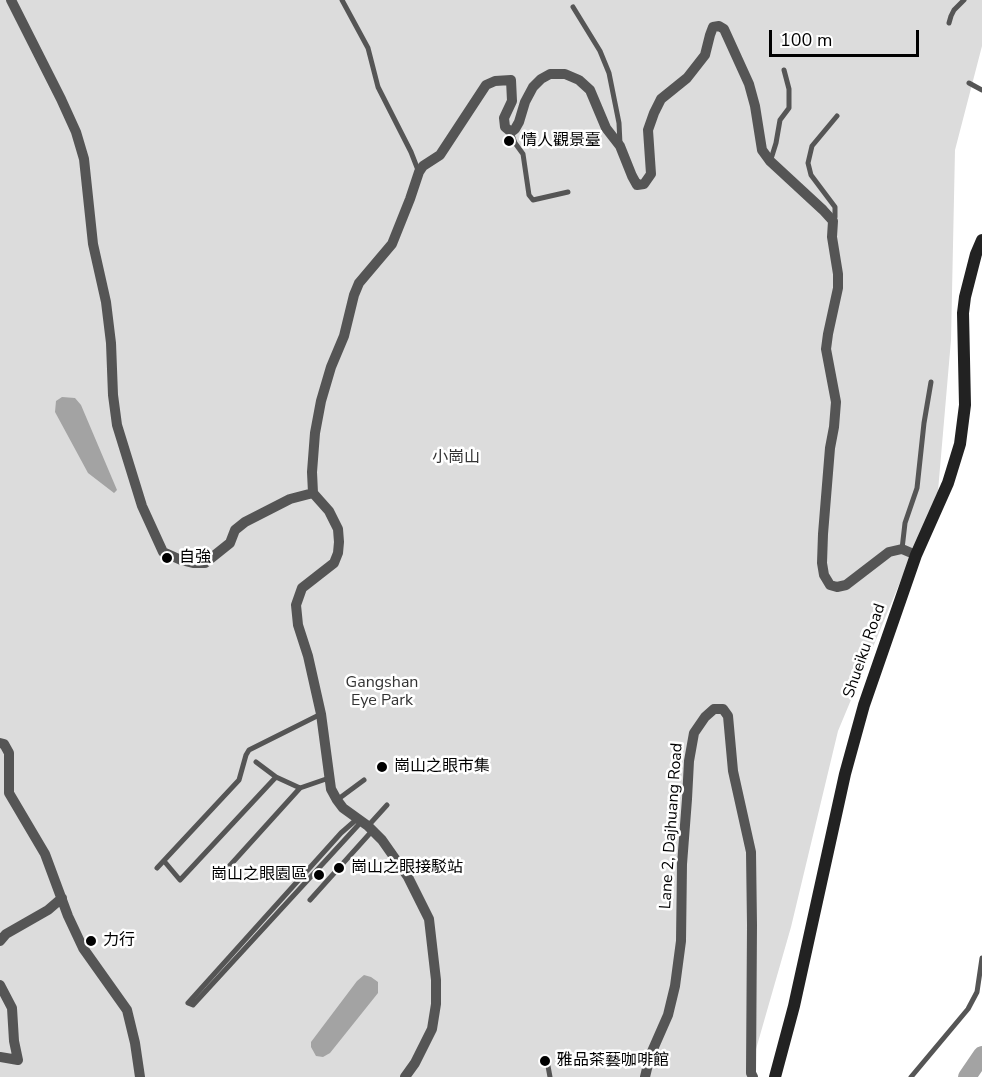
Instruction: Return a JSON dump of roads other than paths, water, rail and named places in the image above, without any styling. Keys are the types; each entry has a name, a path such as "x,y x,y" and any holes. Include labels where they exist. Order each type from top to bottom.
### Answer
{"street":[{"path":"11,0 61,99 84,159 93,244 106,302 111,343 112,395 117,425 142,506 163,552 181,560 205,563 230,543 235,530 245,522 290,499 313,493"},
{"path":"405,1077 415,1063 432,1029 436,1004 436,980 429,920 408,877 365,824 343,808 331,789 321,714 308,656 298,625 296,604 302,588 334,563 338,553 338,529 329,511 313,493 312,472 318,416 331,367 344,336 354,295 359,283 392,244 419,172 423,166 440,155 486,85 495,81 511,80 512,101 504,118 505,127 511,132 519,122 525,102 533,87 541,79 550,74 565,74 579,80 590,90 606,128 620,146 637,185 644,184 651,174 648,130 654,112 661,99 687,78 705,55 713,27 719,26 724,29 749,84 762,150 770,161 833,222 832,237 838,288 826,349 836,402 823,534 824,575 831,585 837,587 846,585 890,552 902,549 916,555"},
{"name":"Shueiku Road","path":"775,1077 794,1006 847,764 864,705 916,555 948,483 960,444 965,405 963,313 976,254 982,240"},
{"name":"Lane 2, Dajhuang Road","path":"645,1077 650,1056 668,1015 675,986 681,941 682,864 689,761 694,733 714,709 723,709 728,716 733,771 751,852 751,1073 753,1077"},
{"path":"0,743 4,744 9,753 9,793 45,854 83,948 127,1010 140,1077"},
{"path":"0,941 6,934 48,910 62,898"},
{"path":"0,985 12,1008 18,1060 0,1057"}],"lane":[{"path":"342,0 368,48 378,87 419,172"},
{"path":"949,23 954,10 964,0"},
{"path":"573,7 600,51 609,73 619,123 620,146"},
{"path":"770,161 780,120 789,108 789,89 784,70"},
{"path":"969,83 982,90"},
{"path":"833,222 835,207 811,175 808,163 812,146 837,116"},
{"path":"511,132 523,154 529,195 533,200 568,192"},
{"path":"902,549 905,523 917,488 931,382"},
{"path":"157,868 239,780 249,750 321,714"},
{"path":"256,762 276,777 300,788"},
{"path":"164,861 180,880 276,777"},
{"path":"224,872 300,788 329,778"},
{"path":"337,800 364,780"},
{"path":"365,824 341,833 188,1003 194,1005 365,824 387,805"},
{"path":"310,900 365,824"},
{"path":"911,1077 968,1009 977,992 982,958"},
{"path":"548,1066 550,1077"}],"waterway":[{"path":"967,1077 982,1055"}],"place":[{"name":"情人觀景臺","path":"509,141"},
{"name":"自強","path":"167,558"},
{"name":"崗山之眼市集","path":"382,767"},
{"name":"崗山之眼接駁站","path":"339,868"},
{"name":"崗山之眼園區","path":"319,875"},
{"name":"力行","path":"91,941"},
{"name":"雅品茶藝咖啡館","path":"545,1061"}],"park label":[{"name":"小崗山","path":"456,458"},
{"name":"Gangshan Eye Park","path":"382,692"}]}
